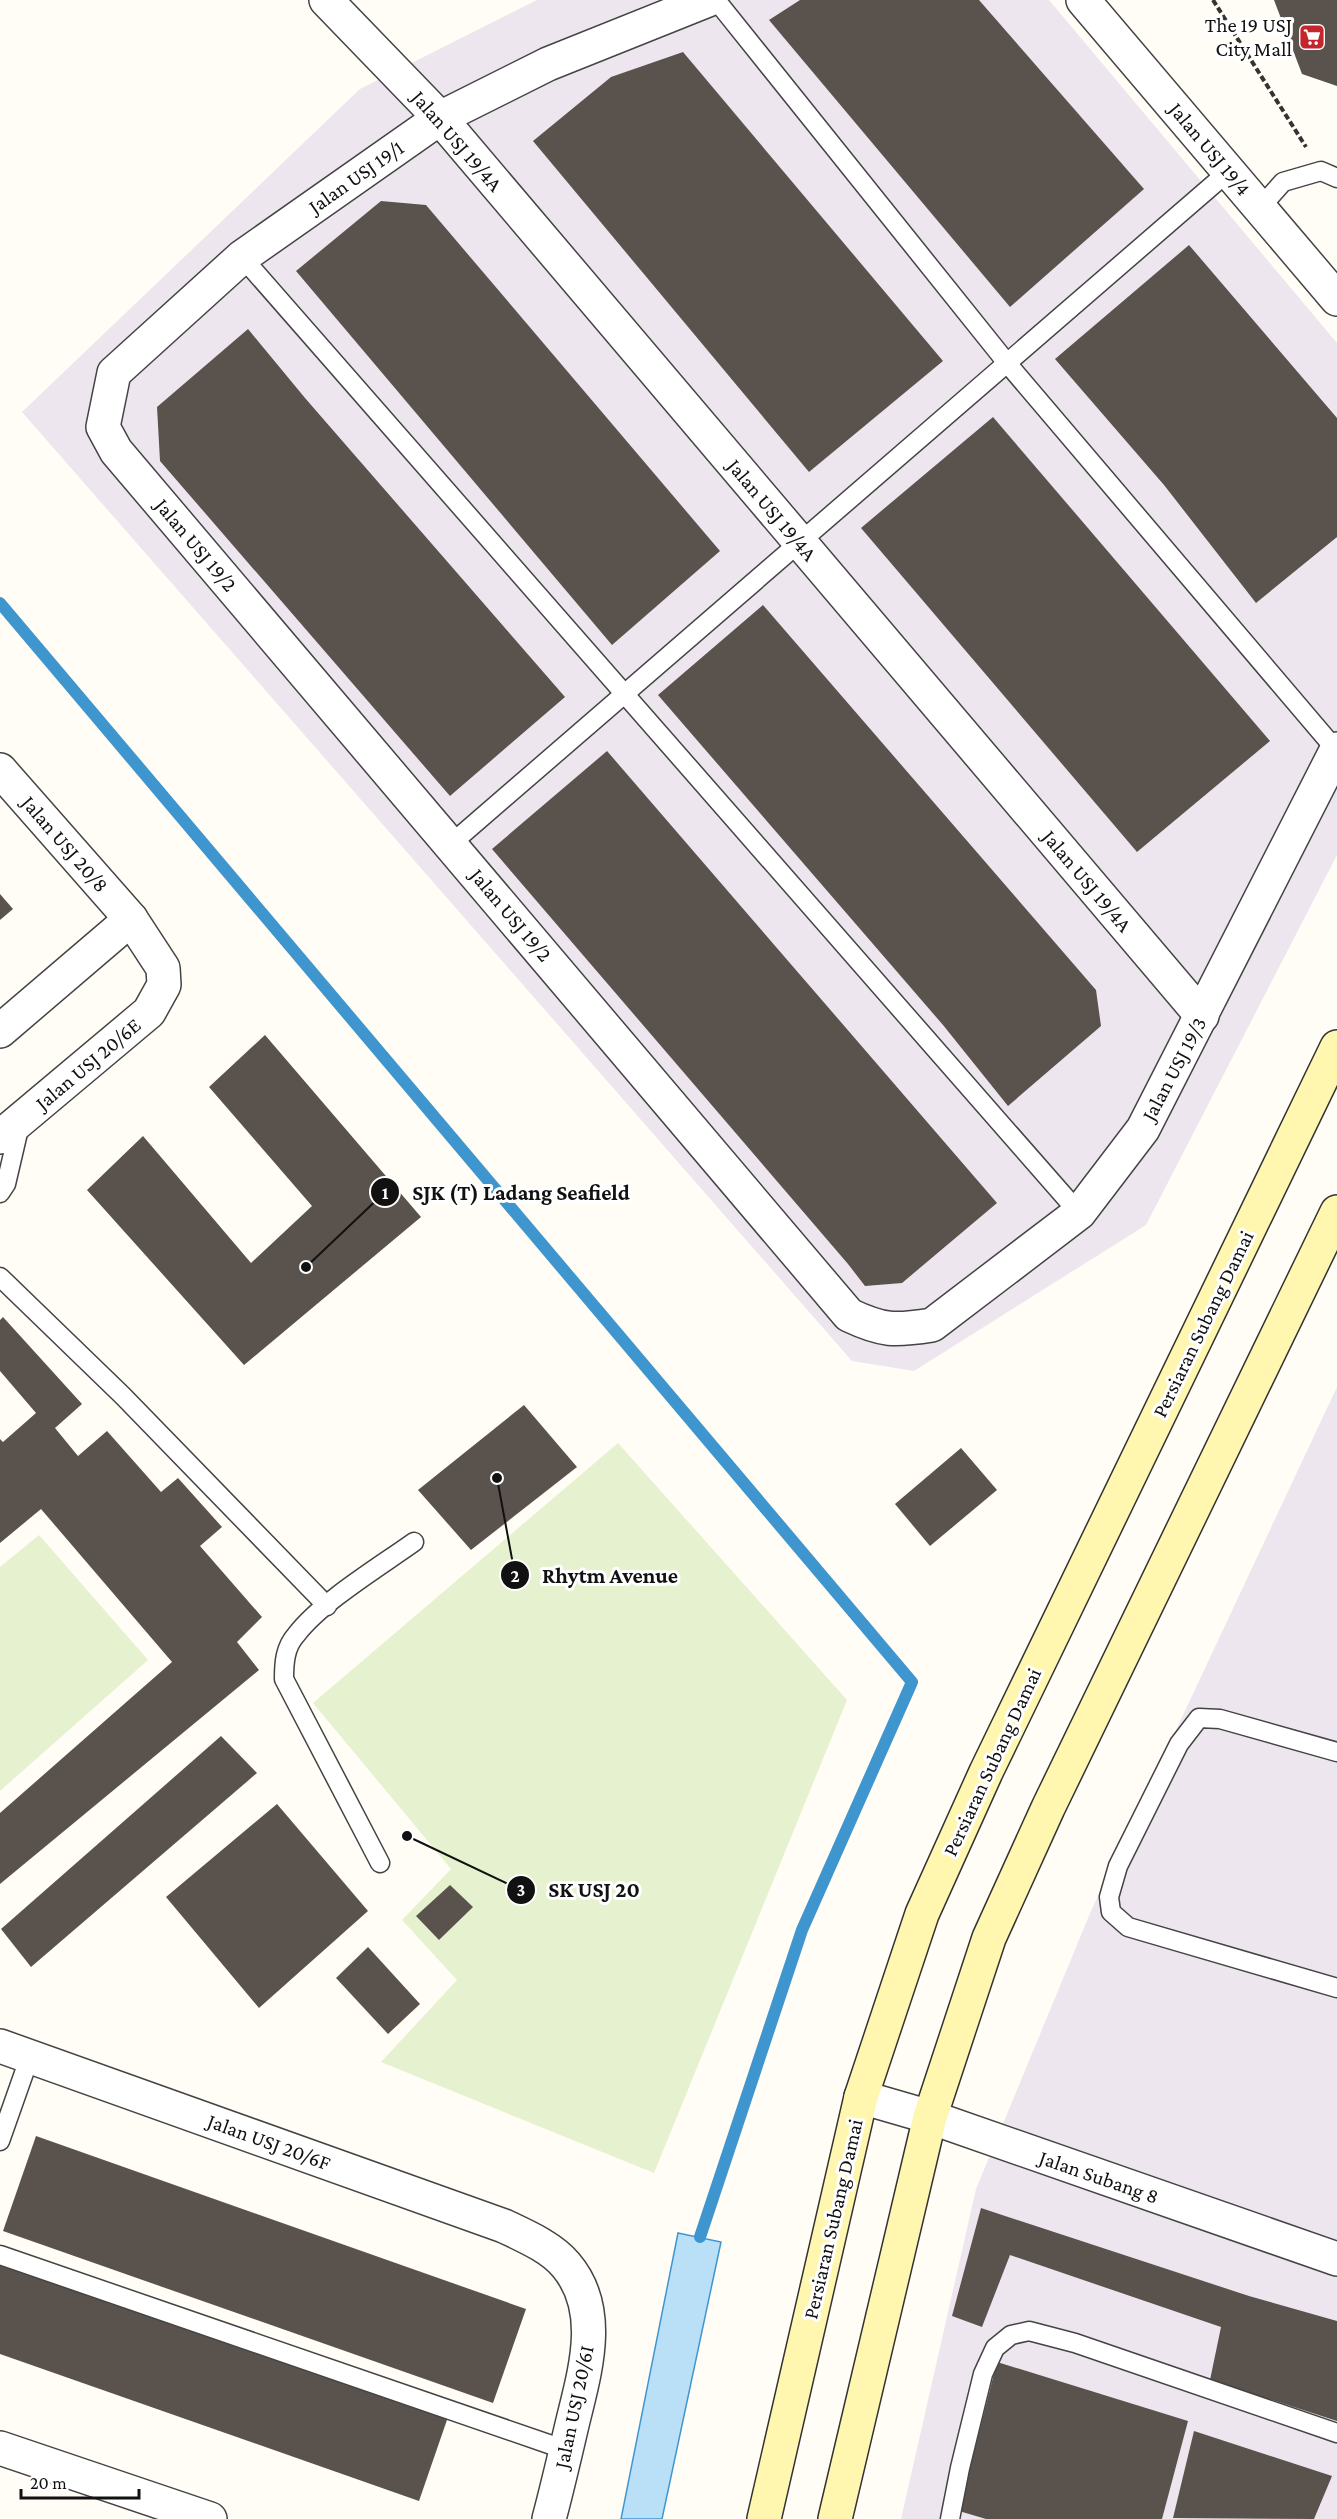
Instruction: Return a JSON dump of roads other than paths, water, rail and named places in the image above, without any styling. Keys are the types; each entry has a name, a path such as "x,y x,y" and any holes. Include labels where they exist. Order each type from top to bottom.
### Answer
{"street":[{"name":"Jalan USJ 19/1","path":"116,451 103,427 114,373 242,257 440,118 548,64 708,0"},
{"name":"Jalan USJ 19/4","path":"1083,0 1337,299"},
{"name":"Jalan USJ 19/4A","path":"334,3 440,118 1202,1016"},
{"name":"Jalan USJ 19/2","path":"116,451 849,1315 874,1327 902,1330 932,1325"},
{"name":"Jalan USJ 19/3","path":"932,1325 1079,1213 1143,1129 1337,750"},
{"name":"Jalan USJ 20/8","path":"0,770 130,919"},
{"path":"0,1031 130,919"},
{"name":"Jalan USJ 20/6E","path":"10,1128 149,1012 164,985 163,968 130,919"},
{"name":"Persiaran Subang Damai","path":"765,2519 861,2097 922,1914 986,1772 1337,1047"},
{"path":"834,2519 930,2117 989,1938 1048,1808 1337,1212"},
{"name":"Jalan USJ 20/6F","path":"15,2051 504,2226 536,2242"},
{"name":"Jalan Subang 8","path":"861,2097 930,2117 1337,2259"},
{"name":"Jalan USJ 20/6I","path":"536,2242 566,2265 581,2292 589,2323 587,2362 549,2519"},
{"path":"0,2448 210,2519"}],"lane":[{"path":"716,0 1007,363 1337,750"},
{"path":"451,844 1229,171"},
{"path":"1260,208 1283,182 1329,174"},
{"path":"242,257 1079,1213"},
{"path":"0,1193 6,1184 10,1128"},
{"path":"0,1277 123,1396 327,1606"},
{"path":"380,1863 284,1679 285,1657 295,1635 327,1606 414,1542"},
{"path":"1337,1752 1220,1719 1199,1718 1174,1754 1118,1866 1109,1897 1111,1912 1128,1927 1337,1988"},
{"path":"0,2141 15,2051"},
{"path":"0,2255 566,2450"},
{"path":"950,2519 983,2374 995,2348 1011,2335 1029,2331 1076,2343 1337,2433"}],"water":[{"path":"678,2233 721,2242 662,2519 621,2519"}],"waterway":[{"path":"0,603 912,1682 802,1930 700,2237"}],"place":[{"name":"The 19 USJ City Mall","path":"1312,37"},
{"name":"SJK (T) Ladang Seafield","path":"306,1267"},
{"name":"Rhytm Avenue","path":"497,1478"},
{"name":"SK USJ 20","path":"407,1836"}]}
